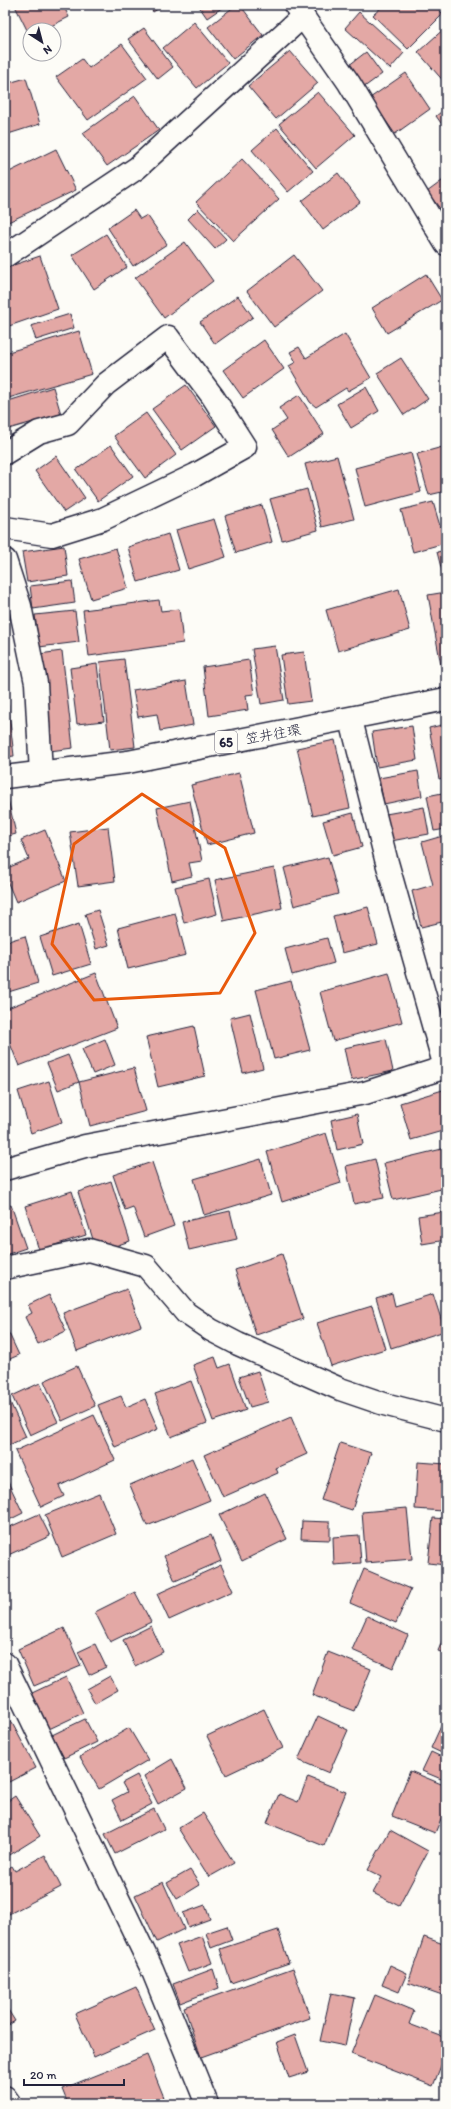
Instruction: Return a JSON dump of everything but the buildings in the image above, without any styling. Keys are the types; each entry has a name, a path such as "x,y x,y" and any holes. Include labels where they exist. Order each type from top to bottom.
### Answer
{"street":[{"path":"5,256 137,168 299,11 349,84 446,244"},
{"path":"5,453 39,432 68,424 106,384 168,338 213,397 245,447 196,475 96,521 52,535 5,528"},
{"path":"5,560 20,606 36,683 41,772"},
{"name":"笠井往環","path":"5,777 128,762 351,720 446,700"},
{"path":"5,1169 85,1146 365,1093 445,1067 386,859 351,720"},
{"path":"5,1268 89,1250 146,1266 186,1313 212,1330 238,1344 340,1389 384,1404 446,1420"},
{"path":"5,1664 152,1969 207,2104"},
{"path":"5,2097 10,2104"}],"highlighted area":[{"path":"142,794 225,848 255,933 220,993 94,1000 52,944 74,844"}]}
